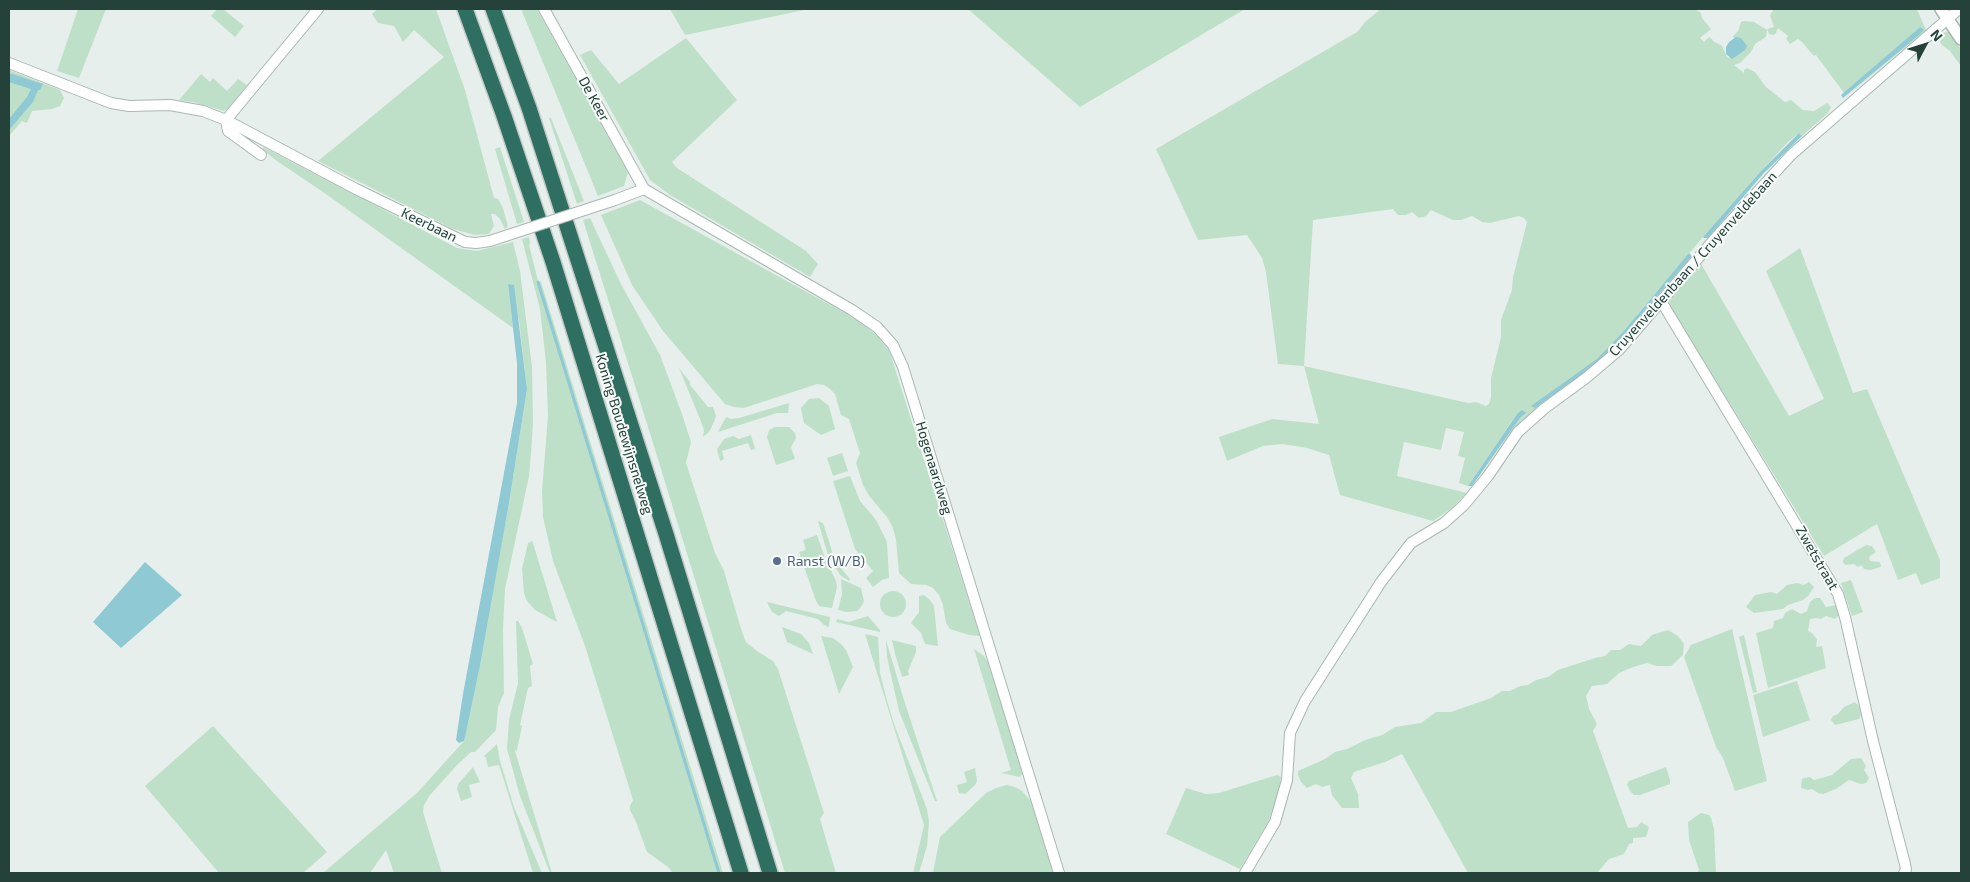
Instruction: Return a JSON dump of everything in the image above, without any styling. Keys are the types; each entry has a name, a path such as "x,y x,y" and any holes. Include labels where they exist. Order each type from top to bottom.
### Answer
{"highway":[{"name":"Koning Boudewijnsnelweg","path":"464,9 504,116 553,262 741,873"},
{"name":"Koning Boudewijnsnelweg","path":"493,9 529,108 663,524 770,873"}],"street":[{"path":"260,155 228,131 226,120 318,9"},
{"name":"De Keer","path":"544,9 644,190"},
{"name":"Cruyenveldenbaan / Cruyenveldebaan","path":"1245,873 1275,822 1287,780 1290,733 1305,701 1381,582 1411,544 1444,523 1464,505 1488,476 1518,432 1545,408 1586,378 1619,350 1791,154 1944,14 1959,9"},
{"path":"1944,14 1961,39"},
{"name":"Keerbaan","path":"9,63 111,103 129,106 178,106 203,111 226,120 465,242 490,241 644,190"},
{"name":"Hogenaardweg","path":"644,190 852,310 878,327 893,345 903,367 1059,873"},
{"name":"Zwetstraat","path":"1661,301 1838,594 1905,864 1906,870 1904,873"}],"green space":[{"path":"78,9 106,9 79,78 57,71"},
{"path":"217,9 223,9 244,26 235,37 211,16"},
{"path":"378,9 436,9 465,90 494,198 498,199 503,208 508,227 505,229 500,219 495,214 491,214 494,226 489,234 475,235 453,229 318,161 444,57 414,30 403,42 394,26 378,23 372,14"},
{"path":"521,9 537,9 628,172 624,186 598,196"},
{"path":"670,9 809,9 685,35"},
{"path":"968,9 1245,9 1080,107"},
{"path":"1381,9 1695,9 1701,13 1702,18 1711,29 1700,38 1704,42 1709,37 1722,46 1727,57 1731,58 1735,40 1733,36 1738,31 1741,22 1754,22 1767,30 1766,37 1755,44 1751,52 1740,63 1734,65 1744,73 1744,70 1747,68 1755,72 1766,87 1785,102 1791,100 1803,110 1814,111 1827,103 1831,107 1828,113 1802,136 1799,133 1788,142 1703,237 1637,315 1640,323 1638,331 1536,410 1502,444 1520,418 1525,414 1516,415 1468,486 1459,483 1465,458 1458,456 1464,432 1446,428 1441,450 1404,442 1397,476 1467,493 1449,510 1433,521 1340,495 1329,455 1307,448 1283,444 1263,446 1227,461 1219,437 1272,419 1319,424 1304,366 1278,364 1266,272 1262,258 1247,235 1198,240 1156,149 1357,32 1366,21","holes":["1393,209 1398,215 1406,215 1412,212 1419,218 1426,216 1431,210 1453,220 1461,220 1472,216 1482,222 1490,223 1519,216 1524,218 1527,222 1513,277 1512,290 1501,320 1501,337 1491,378 1489,404 1486,406 1476,402 1468,403 1304,366 1313,220"]},
{"path":"1774,9 1917,9 1926,30 1843,99 1923,31 1920,27 1844,93 1816,55 1814,56 1802,42 1798,39 1790,44 1786,39 1788,36 1778,28 1773,35 1769,34 1767,29 1774,27 1770,15"},
{"path":"1949,32 1961,49 1961,66 1950,51 1942,45 1936,35"},
{"path":"686,38 737,100 672,162 677,168 806,251 818,264 810,277 670,195 650,180 580,55 591,50 619,84"},
{"path":"9,70 60,90 64,98 60,106 52,109 32,111 27,123 22,121 9,136"},
{"path":"201,74 210,82 213,78 227,91 238,79 247,85 229,108 224,111 179,100"},
{"path":"549,118 551,118 584,201 577,204"},
{"path":"263,147 457,248 477,251 513,242 520,271 532,367 533,423 529,476 505,589 503,629 504,693 498,707 496,730 475,752 471,752 457,765 430,795 424,805 423,812 442,873 394,873 386,850 370,873 323,873 417,793 464,741 509,503 527,389 519,320 508,285 513,328 277,161 263,150"},
{"path":"500,147 524,222 517,224 495,149"},
{"path":"640,200 861,322 889,350 980,636 969,635 950,629 946,623 939,595 933,588 926,585 911,584 899,573 893,528 863,485 856,463 860,453 849,419 841,415 835,394 830,389 824,385 817,384 744,408 725,404 663,331 632,285 601,215"},
{"path":"590,218 621,284 660,355 682,414 691,442 686,463 715,553 724,571 746,642 773,661 778,669 824,813 820,819 836,873 785,873 583,220"},
{"path":"529,237 529,245 538,281 541,282 723,873 673,873 668,867 647,852 630,810 633,800 585,646 553,561 543,517 542,491 548,416 546,362 540,309 522,239"},
{"path":"1800,248 1853,393 1867,389 1940,560 1940,578 1921,585 1916,573 1898,580 1877,524 1824,556 1668,303 1700,262 1789,416 1824,399 1766,271"},
{"path":"679,368 708,407 713,407 716,416 714,422 709,432 703,437 704,430"},
{"path":"819,398 829,406 835,429 821,435 804,423 801,408 809,399"},
{"path":"789,403 788,413 777,413 718,432 726,417 731,419 739,418"},
{"path":"775,427 789,427 795,433 796,438 791,447 795,459 776,465 767,437 769,430"},
{"path":"751,435 755,449 751,450 748,443 722,451 724,459 720,461 717,449 724,439 733,436 739,439"},
{"path":"842,453 848,471 833,476 827,458"},
{"path":"850,476 860,501 876,520 887,542 889,578 882,580 873,587 866,578 873,571 855,549 833,481"},
{"path":"818,521 823,523 833,554 840,567 850,579 849,581 840,575 828,555"},
{"path":"817,535 836,581 837,587 832,608 819,606 816,601 799,552 806,550 803,540"},
{"path":"532,541 557,622 535,610 527,601 524,593 522,569 528,543"},
{"path":"1866,545 1872,546 1876,552 1869,557 1870,561 1880,562 1881,567 1870,570 1864,569 1861,565 1858,567 1854,564 1845,565 1843,562 1844,558"},
{"path":"841,579 861,588 864,601 857,611 846,612 838,610 842,594"},
{"path":"1851,580 1863,612 1852,616 1841,583"},
{"path":"1809,582 1814,587 1808,596 1783,609 1754,613 1746,607 1755,595 1771,592 1777,594 1787,585 1797,583 1804,585"},
{"path":"893,591 902,595 906,604 902,613 893,617 884,613 880,604 884,595"},
{"path":"924,595 934,606 938,646 925,644 921,633 911,623 919,612 919,596"},
{"path":"1815,598 1820,598 1826,607 1837,605 1841,613 1835,619 1826,616 1821,619 1810,619 1808,631 1817,639 1816,647 1822,646 1826,668 1768,688 1756,633 1773,628 1774,621 1783,618 1785,613 1792,609 1801,614 1807,611 1810,602"},
{"path":"767,602 830,617 829,627 818,619 786,611 779,616 772,612"},
{"path":"868,616 880,632 836,622 837,619 849,622"},
{"path":"516,621 518,621 522,628 533,664 530,666 532,686 528,688 520,725 522,726 517,750 515,751 552,873 550,873 520,796 507,749 509,720 518,683"},
{"path":"782,627 801,634 809,643 813,654 787,642"},
{"path":"1732,629 1767,781 1735,791 1723,758 1716,747 1684,657 1691,645"},
{"path":"1668,630 1678,636 1684,644 1683,655 1671,666 1656,666 1647,663 1633,667 1619,673 1607,684 1592,686 1586,696 1589,709 1597,724 1593,731 1628,828 1637,827 1641,822 1649,827 1646,837 1633,838 1633,843 1629,844 1624,854 1609,859 1597,873 1468,873 1402,754 1385,762 1354,772 1351,778 1358,794 1359,808 1342,808 1332,795 1330,785 1322,787 1316,784 1307,788 1301,782 1298,775 1298,771 1325,759 1335,752 1382,735 1395,727 1421,723 1436,712 1451,712 1491,698 1502,691 1510,691 1520,686 1528,685 1536,680 1548,677 1558,670 1605,656 1611,650 1620,650 1629,644 1641,646 1652,635"},
{"path":"865,634 878,637 880,673 886,697 894,724 927,809 929,822 927,846 919,873 913,873 924,825"},
{"path":"1744,635 1757,692 1753,693 1739,637"},
{"path":"821,636 833,638 841,644 846,650 853,667 839,694"},
{"path":"886,640 937,801 935,801 899,711 887,657"},
{"path":"892,640 916,646 916,652 908,671 909,675 902,677"},
{"path":"974,649 984,656 988,662 1023,772 1020,777 1001,773 1011,770"},
{"path":"1797,681 1810,720 1763,737 1753,695"},
{"path":"1855,702 1862,713 1859,719 1835,725 1831,720 1833,716 1838,714 1844,707"},
{"path":"213,726 327,852 303,873 219,873 145,786"},
{"path":"497,744 500,761 514,807 542,873 533,873 499,765 488,767 484,756"},
{"path":"1861,758 1866,766 1864,770 1869,778 1866,783 1861,784 1849,780 1836,789 1823,794 1812,789 1801,788 1802,779 1804,778 1810,777 1814,780 1832,775 1851,759"},
{"path":"473,767 480,782 469,785 472,797 461,801 457,789 458,784"},
{"path":"1666,767 1670,784 1640,795 1634,795 1630,791 1627,784 1629,781"},
{"path":"975,768 977,781 975,785 965,794 959,793 957,785 967,782 964,772"},
{"path":"1277,775 1281,777 1278,795 1268,822 1240,869 1166,834 1186,788 1206,794 1219,793"},
{"path":"1007,785 1022,791 1031,801 1053,873 933,873 940,837 986,793"},
{"path":"1701,813 1709,815 1714,829 1716,873 1697,873 1699,870 1689,840 1688,822"}],"water":[{"path":"1920,27 1924,30 1919,35 1843,98 1841,95"},
{"path":"1736,37 1741,38 1747,46 1745,50 1732,59 1726,54 1726,47"},
{"path":"9,73 43,84 33,102 9,130 9,119 27,97 31,89 9,82"},
{"path":"1799,133 1802,136 1763,174 1708,238 1704,238 1761,171"},
{"path":"1689,253 1692,256 1608,353 1535,408 1531,406 1597,359 1624,331"},
{"path":"508,284 514,285 527,389 480,665 464,741 459,743 456,740 463,694 517,403 517,363"},
{"path":"1522,410 1526,413 1520,418 1472,486 1468,486 1517,414"},
{"path":"145,562 182,595 121,648 93,622"}],"waterway":[{"path":"538,282 719,873"}],"place":[{"name":"Ranst (W/B)","path":"777,561"}]}
